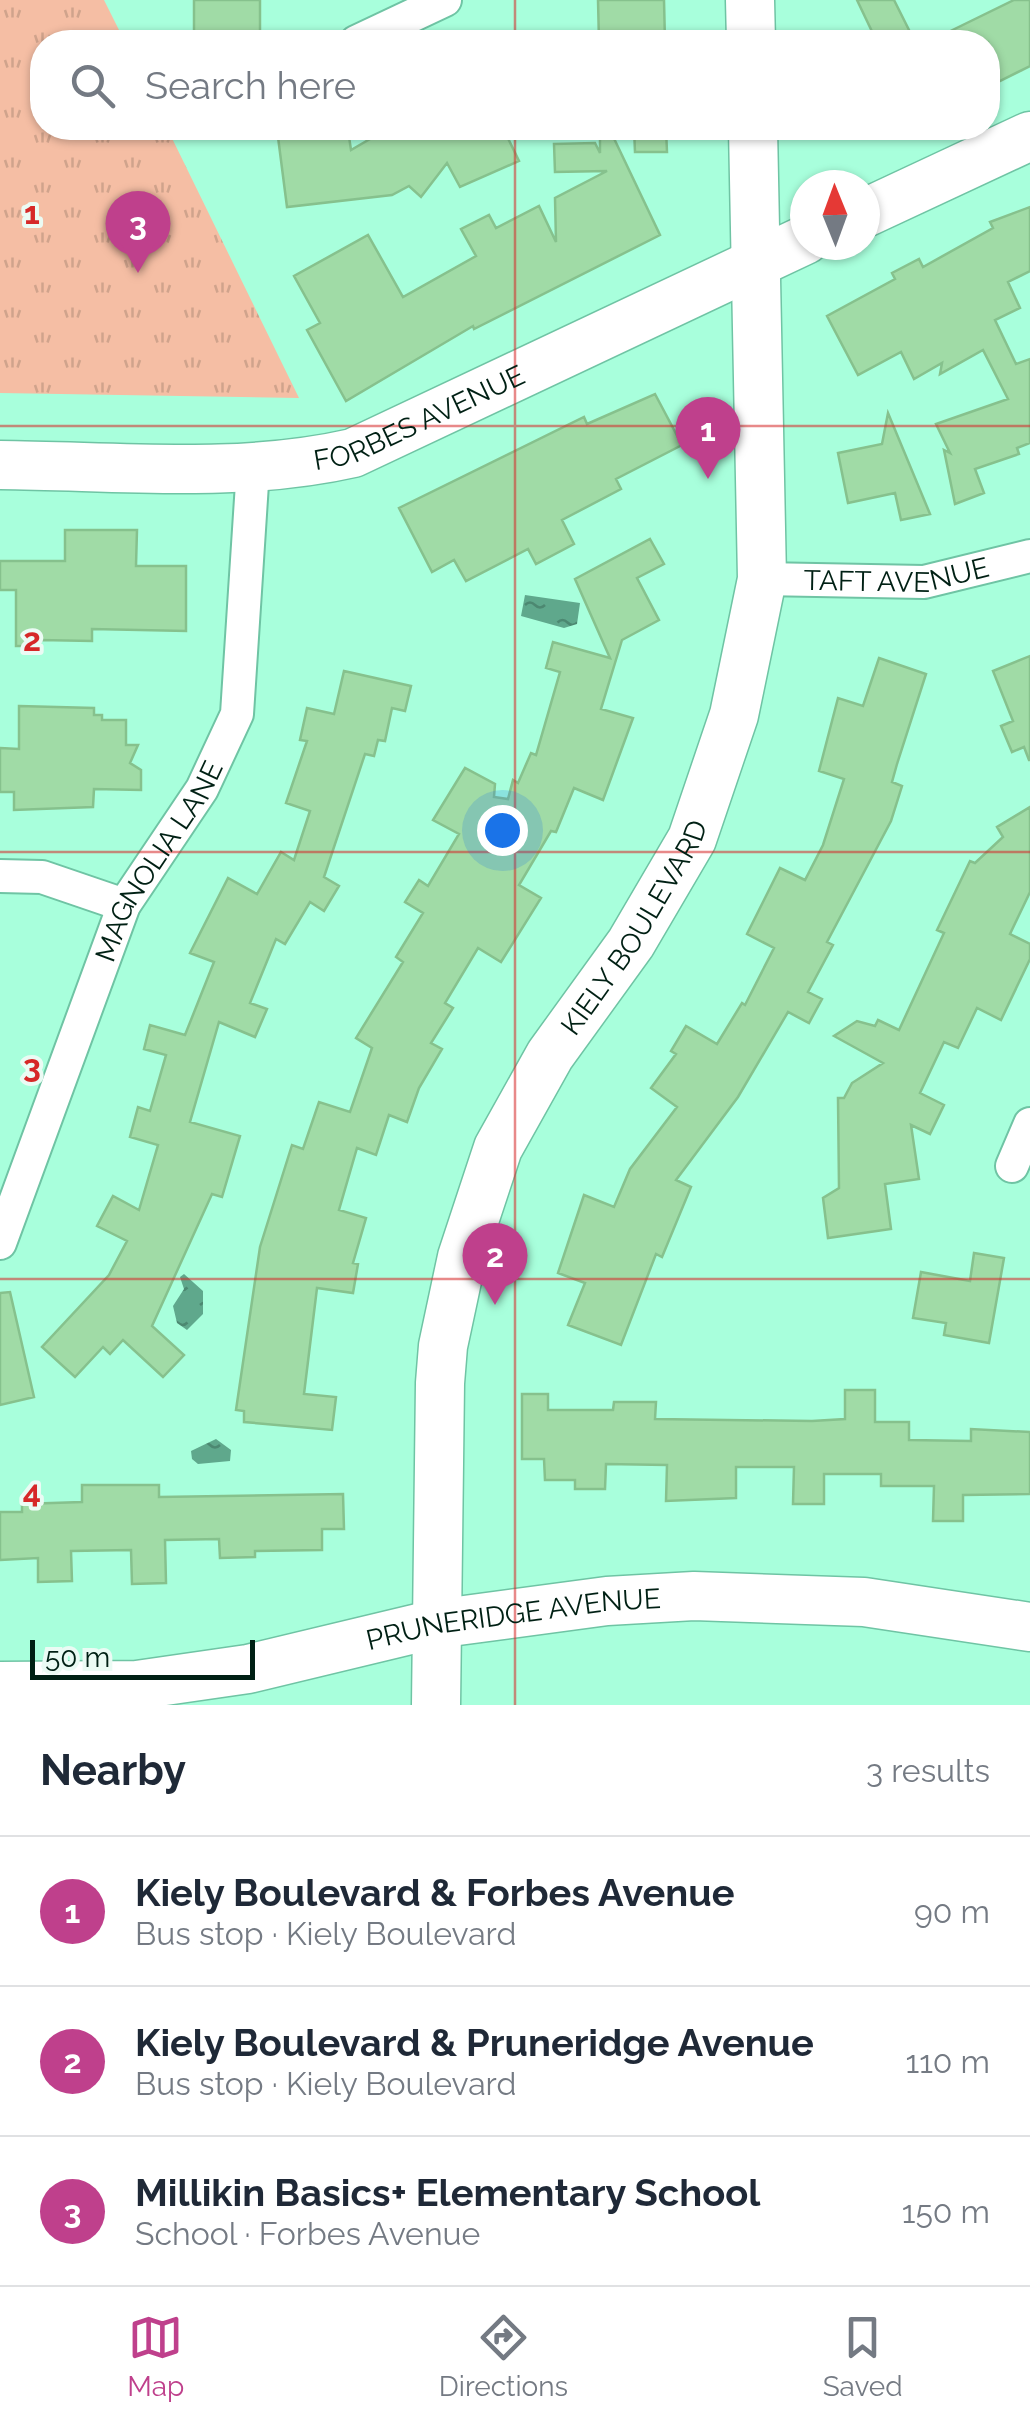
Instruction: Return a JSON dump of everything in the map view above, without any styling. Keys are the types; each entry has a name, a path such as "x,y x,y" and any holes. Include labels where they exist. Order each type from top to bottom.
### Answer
{"main road":[{"path":"750,0 751,30"},
{"path":"880,205 1030,136"},
{"name":"KIELY BOULEVARD","path":"436,1705 442,1346 462,1258 498,1148 550,1056 631,943 692,838 734,715 762,579 752,140"},
{"name":"FORBES AVENUE","path":"0,464 253,468 304,464 353,453 420,426 790,247"},
{"name":"PRUNERIDGE AVENUE","path":"0,1686 155,1682 248,1668 435,1624 608,1601 694,1596 864,1602 1030,1627"}],"street":[{"path":"381,30 444,0"},
{"name":"MAGNOLIA LANE","path":"0,1243 124,904 202,789 237,714 253,468"},
{"name":"TAFT AVENUE","path":"762,579 924,582 1030,556"},
{"path":"0,876 42,877 124,904"},
{"path":"1012,1166 1030,1124"}],"green space":[{"path":"0,0 104,0 119,30 30,30 30,140 173,140 299,398 0,393"}],"water":[{"path":"525,595 580,603 577,624 564,628 521,616"},
{"path":"184,1274 203,1291 203,1314 187,1330 177,1323 173,1306 184,1289 180,1277"},
{"path":"216,1439 231,1450 230,1461 198,1464 192,1459 191,1451"}],"building":[{"path":"194,0 260,0 260,30 194,30"},
{"path":"598,0 664,0 665,30 599,30"},
{"path":"857,0 894,0 909,30 871,30"},
{"path":"1014,0 1030,0 1030,66 1000,81 1000,30 953,30"},
{"path":"278,140 350,140 351,150 368,140 509,140 519,161 460,187 447,163 421,197 409,186 392,195 287,207"},
{"path":"600,140 615,140 660,235 474,329 473,326 346,401 307,330 320,323 294,276 368,235 403,297 476,256 461,229 489,215 496,228 539,206 556,242 555,198 607,171 555,172 554,144 595,143 600,153"},
{"path":"634,140 666,140 667,152 635,152"},
{"path":"1030,207 1030,271 1008,282 1020,308 995,320 1016,364 1030,359 1030,443 1017,448 1019,454 975,469 984,493 955,504 944,450 950,453 936,424 1008,399 983,350 940,374 942,363 914,379 901,352 858,375 827,316 895,279 892,273 919,259 923,267 993,228 990,222"},
{"path":"655,394 682,445 616,479 621,489 562,520 574,544 536,564 528,549 466,581 454,560 432,572 399,508 584,417 587,424"},
{"path":"888,413 930,514 901,520 895,493 848,503 838,453 882,444"},
{"path":"65,530 137,530 136,566 186,566 186,631 92,629 92,641 40,640 40,646 16,646 16,590 0,590 0,561 65,561"},
{"path":"650,539 664,564 637,578 659,620 622,640 601,709 633,718 603,800 574,788 556,832 551,831 519,885 541,898 501,962 478,948 445,1003 453,1008 431,1043 442,1049 419,1088 407,1122 389,1115 376,1155 357,1148 339,1210 366,1218 353,1263 358,1264 353,1293 317,1288 304,1394 336,1397 332,1430 244,1422 244,1411 236,1410 260,1247 292,1145 303,1149 319,1102 350,1112 372,1048 356,1038 403,962 396,957 423,913 405,902 419,880 428,886 459,834 433,820 465,768 495,784 494,797 508,799 513,780 518,783 531,753 536,755 560,672 546,668 553,642 610,658 575,579"},
{"path":"1030,656 1029,760 1024,747 1012,752 1001,726 1013,721 993,671"},
{"path":"879,658 926,674 892,782 902,786 891,821 827,942 833,945 808,992 822,999 809,1023 788,1012 738,1097 676,1180 691,1187 662,1257 656,1254 621,1345 568,1325 585,1283 558,1273 584,1195 614,1207 630,1169 677,1107 651,1088 676,1054 671,1051 686,1026 717,1044 742,1003 745,1005 774,948 747,934 780,868 805,880 823,845 844,779 819,771 838,698 863,706"},
{"path":"344,671 411,686 405,711 392,708 385,741 378,740 374,756 365,754 324,877 339,886 324,911 310,902 285,944 276,939 250,1003 267,1009 255,1037 219,1022 190,1122 240,1136 222,1197 212,1194 152,1326 184,1355 163,1377 123,1340 110,1354 103,1347 75,1377 42,1347 109,1275 127,1241 97,1226 113,1196 139,1210 158,1145 130,1137 138,1107 150,1111 166,1055 144,1049 150,1025 185,1035 214,962 190,953 228,878 257,894 281,852 294,860 310,811 286,803 307,741 300,740 307,708 334,714"},
{"path":"19,706 94,708 94,715 102,715 102,720 126,720 126,745 138,745 130,763 141,770 141,790 94,789 93,807 14,810 14,792 0,792 0,748 19,749"},
{"path":"1030,807 1030,892 1010,934 1030,944 1030,959 1001,1020 977,1008 958,1048 944,1042 920,1093 944,1105 930,1134 911,1125 919,1179 885,1184 891,1229 828,1238 823,1198 839,1188 838,1098 844,1098 852,1083 883,1063 834,1036 857,1021 875,1026 878,1020 899,1030 944,933 937,930 970,861 975,863 1003,837 997,827"},
{"path":"974,1253 1004,1258 989,1343 944,1335 946,1323 913,1318 921,1272 970,1281"},
{"path":"10,1292 34,1397 0,1405 0,1293"},
{"path":"845,1390 875,1390 875,1422 909,1422 909,1440 971,1441 971,1429 1030,1432 1030,1494 963,1495 963,1521 933,1521 934,1486 881,1486 881,1474 824,1474 824,1504 793,1504 794,1467 736,1467 736,1498 666,1501 667,1465 606,1464 605,1489 575,1489 575,1480 545,1480 544,1459 522,1459 522,1394 548,1394 548,1410 613,1410 614,1402 656,1402 655,1419 812,1421 845,1419"},
{"path":"82,1485 159,1485 159,1497 343,1494 344,1529 322,1529 322,1550 255,1551 255,1557 220,1558 219,1539 165,1540 166,1583 132,1584 131,1550 71,1551 72,1581 38,1582 38,1558 0,1560 0,1512 22,1512 22,1504 82,1502"}],"place":[{"name":"Millikin Basics+ Elementary School","path":"138,273"},
{"name":"Kiely Boulevard & Forbes Avenue","path":"708,479"},
{"name":"Kiely Boulevard & Pruneridge Avenue","path":"495,1305"}]}
